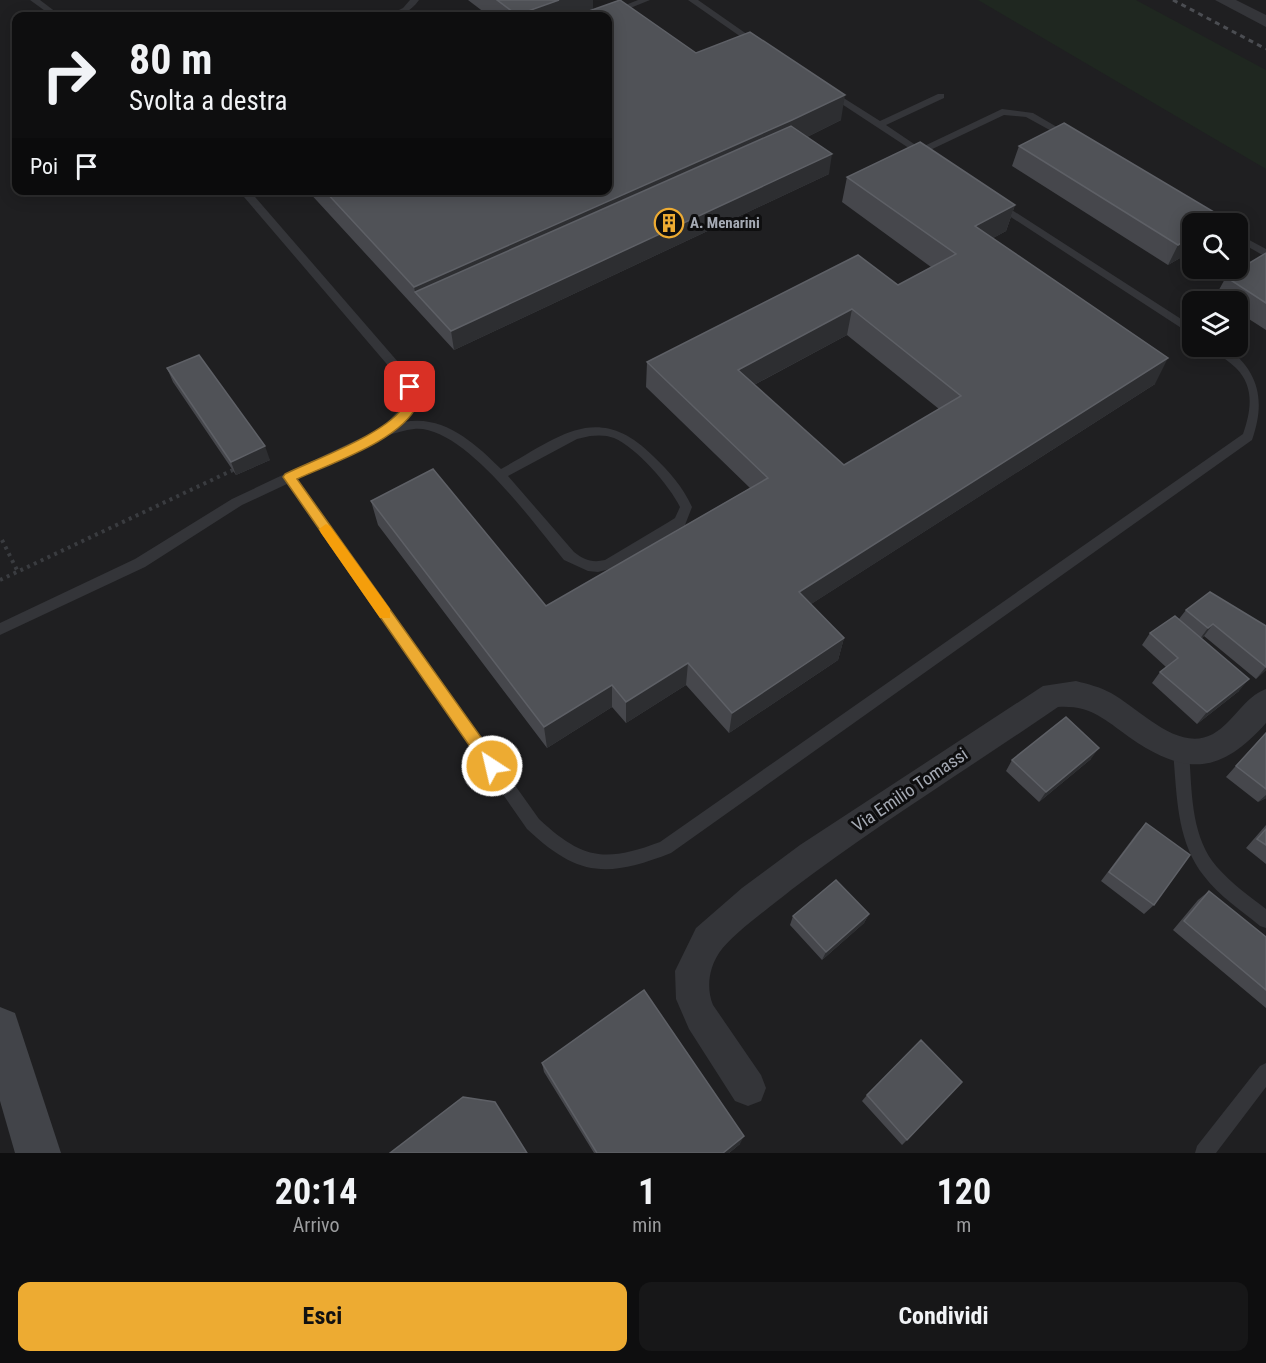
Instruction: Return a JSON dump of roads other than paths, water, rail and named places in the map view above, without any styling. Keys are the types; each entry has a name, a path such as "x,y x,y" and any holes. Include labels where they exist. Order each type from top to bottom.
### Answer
{"main road":[{"path":"0,1028 38,1153"}],"street":[{"path":"1222,0 1266,22"},
{"path":"1256,0 1266,5"},
{"name":"Via Emilio Tomassi","path":"748,1088 700,1017 693,999 690,980 694,963 708,940 776,881 1053,695 1077,692 1094,697 1159,741 1181,751"},
{"path":"1181,751 1203,752 1223,744 1266,702"}],"lane":[{"path":"34,0 51,12"},
{"path":"612,12 646,0"},
{"path":"692,0 771,53"},
{"path":"820,86 929,159"},
{"path":"879,125 941,96"},
{"path":"920,152 1002,112 1016,110 1030,113 1081,144"},
{"path":"247,195 410,387 412,403 402,418 386,431"},
{"path":"988,197 1182,324"},
{"path":"1248,243 1266,254"},
{"path":"1232,357 1266,380"},
{"path":"289,477 533,824 553,844 573,857 606,863 640,859 666,848 1248,437 1260,418 1261,400 1255,381 1241,363"},
{"path":"0,629 140,563 175,543 218,513 289,477 386,431 410,425 431,426 453,434 481,456 498,476 568,556 587,567 599,568 609,564 672,527 680,521 686,507 677,491 630,444 609,432 583,432 498,476"},
{"path":"1248,437 1266,434"},
{"path":"1181,751 1190,829 1201,858 1226,887 1266,920"},
{"path":"1204,1153 1266,1072"}],"railway":[{"path":"1173,0 1266,49"}],"place":[{"name":"A. Menarini","path":"669,223"}]}
